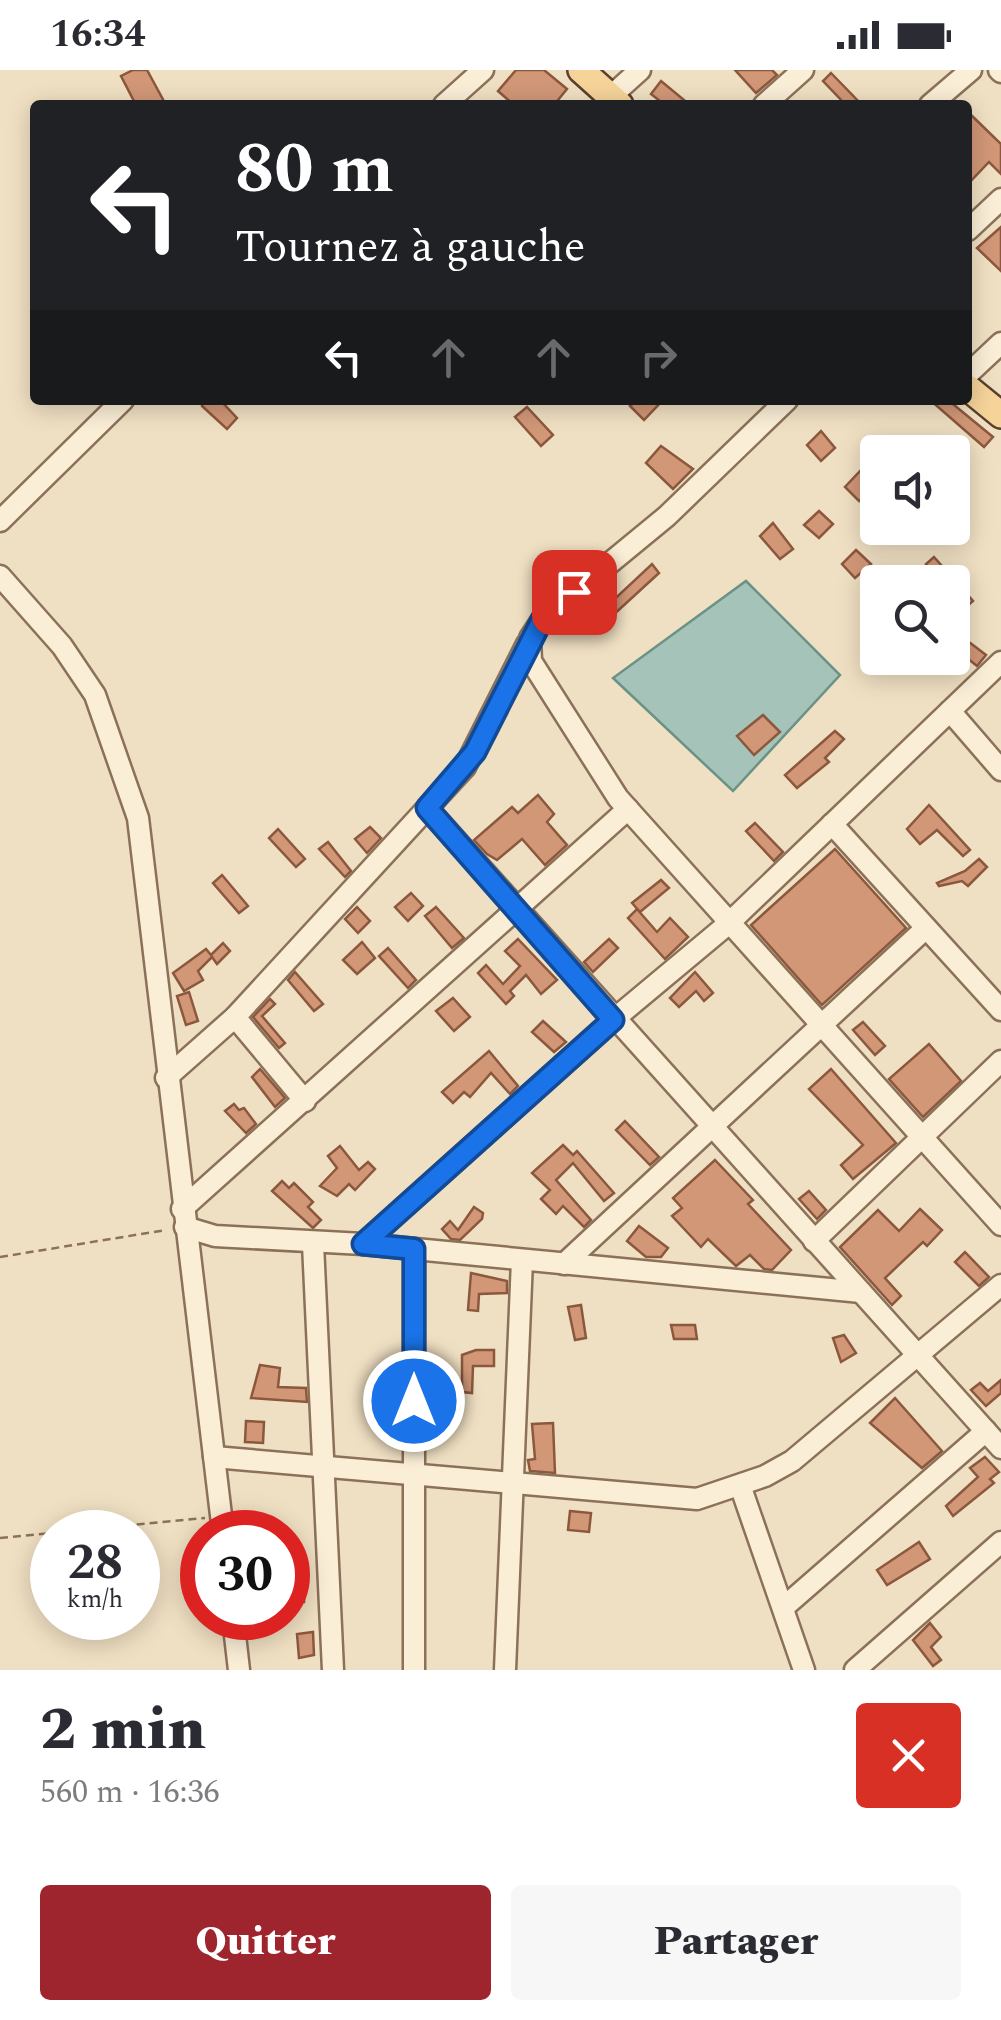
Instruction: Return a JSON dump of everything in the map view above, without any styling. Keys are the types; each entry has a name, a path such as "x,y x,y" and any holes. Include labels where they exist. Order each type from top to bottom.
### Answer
{"main road":[{"path":"582,70 614,100"},
{"path":"972,391 1001,415"}],"street":[{"path":"449,100 482,70"},
{"path":"616,100 640,70"},
{"path":"770,100 803,70"},
{"path":"789,100 818,70"},
{"path":"936,100 971,70"},
{"path":"972,226 1001,199"},
{"path":"972,370 1001,343"},
{"path":"0,521 119,405"},
{"path":"166,1078 235,1016 475,752 543,618 667,516 783,405"},
{"path":"0,576 62,646 95,695 120,757 143,853 166,1078 221,1510"},
{"path":"530,638 530,661 539,680 628,809 1001,1226"},
{"path":"363,1244 613,1020 728,924 1001,662"},
{"path":"950,711 1001,770"},
{"path":"427,808 613,1020 1001,1448"},
{"path":"184,1218 305,1101 628,809"},
{"path":"832,824 1001,1010"},
{"path":"564,1264 926,928"},
{"path":"235,1016 305,1101"},
{"path":"814,1241 1001,1062"},
{"path":"184,1218 214,1236 363,1244 861,1292"},
{"path":"314,1244 333,1670"},
{"path":"414,1249 414,1670"},
{"path":"504,1670 522,1260"},
{"path":"214,1457 324,1463 414,1477 697,1498 740,1485 792,1461 1001,1285"},
{"path":"784,1607 986,1431"},
{"path":"740,1485 804,1670"},
{"path":"855,1670 1001,1542"},
{"path":"235,1640 238,1670"}],"path":[{"path":"0,1257 184,1218"},
{"path":"0,1538 30,1535"}],"water":[{"path":"746,581 840,675 733,791 613,678"}],"building":[{"path":"133,70 147,70 163,100 133,100 121,76"},
{"path":"516,70 544,70 567,89 558,100 508,100 498,91"},
{"path":"735,70 772,70 777,75 756,93"},
{"path":"831,73 857,100 841,100 823,81"},
{"path":"661,81 684,100 659,100 651,94"},
{"path":"972,116 1001,144 1001,174 989,162 972,180"},
{"path":"1001,227 1001,271 977,248"},
{"path":"225,405 237,418 227,429 202,406"},
{"path":"631,405 658,405 644,420"},
{"path":"936,405 954,405 993,437 984,447"},
{"path":"527,407 553,435 541,446 515,417"},
{"path":"821,431 835,448 821,461 807,445"},
{"path":"661,446 693,469 673,489 646,463"},
{"path":"860,471 860,500 845,487"},
{"path":"819,511 833,524 819,538 804,525"},
{"path":"773,523 793,549 780,559 760,536"},
{"path":"856,550 871,564 860,565 860,574 855,578 842,564"},
{"path":"934,557 941,565 927,565"},
{"path":"652,564 659,573 598,629 591,621"},
{"path":"970,643 986,655 977,666 970,660"},
{"path":"763,715 780,732 754,755 737,736"},
{"path":"835,731 844,739 825,758 829,762 797,788 785,775"},
{"path":"538,795 554,814 547,822 567,845 545,865 522,839 497,860 474,840 512,807 518,813"},
{"path":"929,805 970,850 963,856 937,830 920,844 907,829"},
{"path":"755,823 783,852 774,861 746,831"},
{"path":"370,827 381,838 367,853 355,839"},
{"path":"278,829 305,859 296,867 269,838"},
{"path":"328,842 351,871 345,877 319,849"},
{"path":"835,849 906,928 822,1005 751,925"},
{"path":"979,859 987,867 968,886 962,881 939,886 937,883 965,871"},
{"path":"222,875 248,906 239,913 213,883"},
{"path":"661,880 669,888 640,912 632,903"},
{"path":"411,893 423,906 408,921 395,907"},
{"path":"357,907 370,921 358,933 345,919"},
{"path":"436,907 464,938 452,948 425,916"},
{"path":"637,909 657,932 670,918 688,937 665,959 628,918"},
{"path":"518,939 557,980 541,994 526,975 510,991 514,996 506,1004 478,973 486,965 503,984 520,966 505,951"},
{"path":"609,939 618,948 593,972 584,962"},
{"path":"362,942 375,958 357,974 343,960"},
{"path":"223,943 230,951 217,964 212,957 198,971 203,980 184,991 173,973 206,949 211,955"},
{"path":"388,948 416,980 408,988 379,956"},
{"path":"295,972 323,1004 314,1011 288,980"},
{"path":"695,972 713,993 704,1001 696,991 679,1007 670,998"},
{"path":"189,992 198,1021 186,1025 177,996"},
{"path":"453,998 470,1017 454,1031 436,1011"},
{"path":"270,999 275,1004 262,1016 285,1043 279,1048 253,1017"},
{"path":"543,1021 566,1042 554,1052 532,1032"},
{"path":"863,1022 885,1046 875,1055 853,1030"},
{"path":"929,1044 961,1081 923,1117 889,1079"},
{"path":"489,1051 518,1086 510,1094 491,1073 470,1097 464,1092 453,1103 442,1092"},
{"path":"260,1069 285,1098 275,1107 252,1077"},
{"path":"831,1069 896,1143 853,1179 841,1165 863,1145 809,1089"},
{"path":"234,1104 239,1110 244,1108 256,1124 246,1133 225,1111"},
{"path":"625,1121 659,1157 650,1165 616,1130"},
{"path":"563,1145 573,1155 577,1151 614,1193 604,1201 573,1163 556,1180 591,1220 584,1227 563,1206 556,1214 541,1199 550,1190 532,1173"},
{"path":"340,1146 359,1170 368,1162 375,1169 355,1190 349,1184 337,1196 320,1186 337,1168 328,1156"},
{"path":"715,1160 753,1200 748,1204 791,1250 772,1270 764,1269 750,1255 736,1266 708,1239 701,1247 672,1216 682,1208 673,1198"},
{"path":"282,1181 289,1188 294,1183 313,1202 308,1207 321,1220 313,1228 272,1191"},
{"path":"809,1191 826,1210 817,1219 799,1199"},
{"path":"474,1207 483,1213 482,1219 460,1240 451,1239 442,1229 450,1221 458,1230"},
{"path":"920,1209 942,1230 927,1246 923,1242 885,1278 901,1296 892,1305 840,1247 878,1210 899,1231"},
{"path":"639,1226 668,1248 661,1257 646,1257 627,1241"},
{"path":"965,1252 989,1277 979,1286 955,1262"},
{"path":"471,1273 507,1281 507,1293 479,1294 478,1311 468,1310"},
{"path":"581,1305 586,1338 575,1340 568,1307"},
{"path":"671,1325 695,1325 697,1339 674,1339"},
{"path":"844,1335 856,1353 841,1362 833,1338"},
{"path":"494,1350 494,1366 473,1366 472,1393 462,1392 462,1355"},
{"path":"260,1365 280,1368 278,1387 306,1388 307,1402 251,1398"},
{"path":"1001,1380 1001,1393 986,1406 971,1390 980,1383 988,1391"},
{"path":"895,1398 942,1451 922,1468 870,1423"},
{"path":"246,1421 264,1422 263,1443 245,1442"},
{"path":"553,1423 555,1473 530,1471 528,1460 535,1459 532,1424"},
{"path":"985,1457 999,1472 990,1479 994,1483 953,1516 946,1506 978,1477 970,1468"},
{"path":"570,1511 591,1513 589,1532 568,1530"},
{"path":"919,1542 930,1559 887,1585 877,1570"},
{"path":"930,1623 941,1637 931,1647 941,1660 933,1666 913,1640"},
{"path":"313,1632 314,1655 299,1658 298,1640 310,1640"}],"route":[{"path":"414,1401 414,1249 363,1244 613,1020 427,808 475,752 543,618 574,592"}]}
